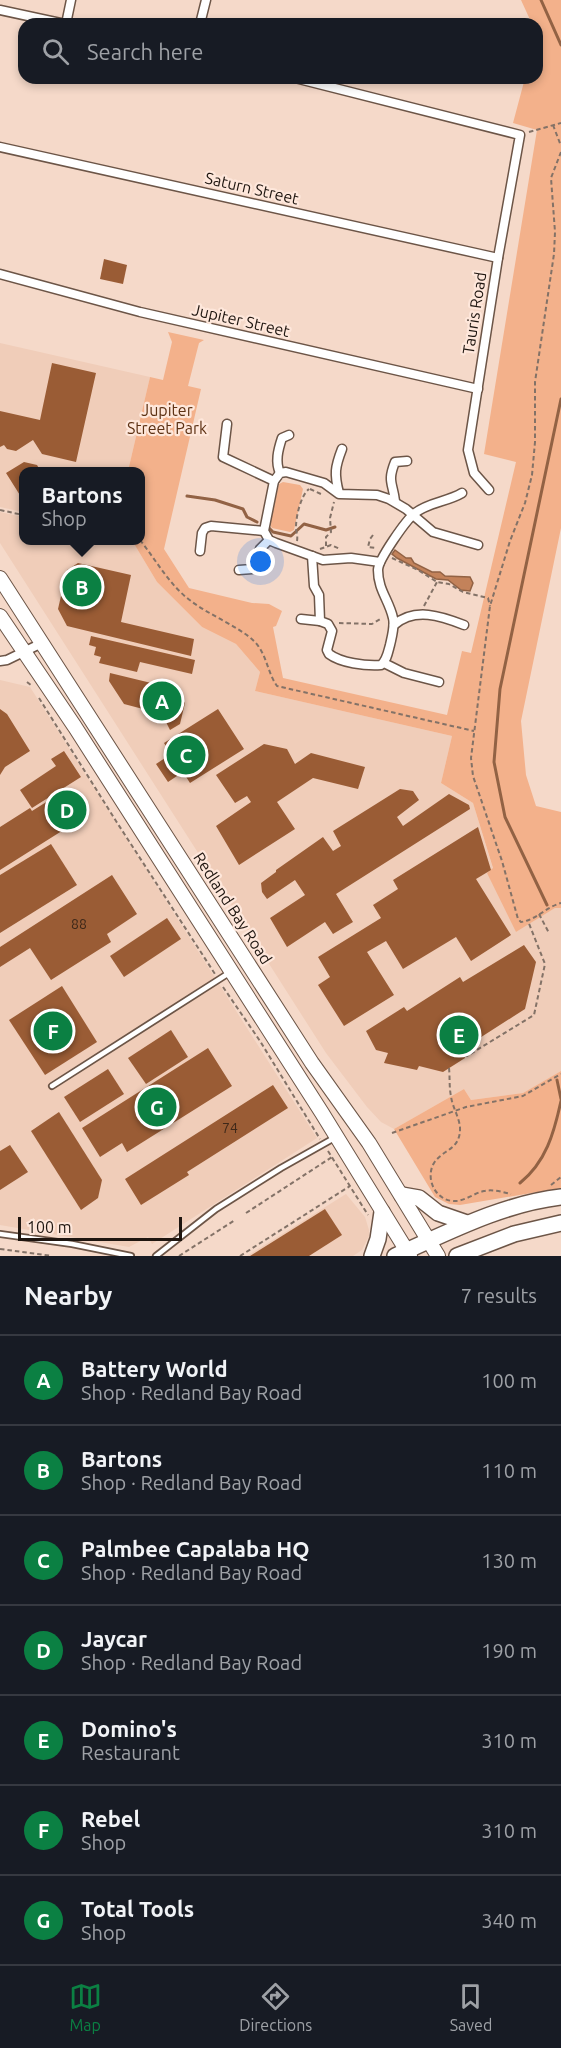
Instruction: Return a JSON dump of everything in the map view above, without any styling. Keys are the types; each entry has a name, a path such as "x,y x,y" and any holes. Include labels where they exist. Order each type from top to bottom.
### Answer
{"highway":[{"path":"402,1196 419,1198 438,1213 467,1223"},
{"path":"404,1254 467,1223 503,1210 561,1197"},
{"path":"372,1256 378,1239 376,1216"},
{"path":"457,1256 478,1251 514,1234 561,1223"}],"main road":[{"name":"Redland Bay Road","path":"0,578 312,1063 369,1143 438,1256"},
{"path":"0,616 0,627"},
{"path":"0,616 75,727 231,971 336,1137 376,1216 404,1254"},
{"path":"231,971 247,962"}],"street":[{"path":"67,18 71,0"},
{"path":"202,18 206,0"},
{"path":"0,10 38,18"},
{"path":"319,84 520,135"},
{"name":"Tauris Road","path":"489,490 474,473 468,450 520,135"},
{"name":"Saturn Street","path":"0,147 498,258"},
{"name":"Jupiter Street","path":"0,274 140,312 478,389"},
{"path":"227,424 224,457 277,477 286,472 324,483 336,495 377,495 395,501 433,531 478,545"},
{"path":"290,435 282,438 279,447 277,477 264,531 269,540 323,560 347,558 380,562"},
{"path":"336,495 335,468 342,449"},
{"path":"395,501 390,483 395,462 408,461"},
{"path":"318,481 335,468"},
{"path":"377,495 390,483"},
{"path":"384,663 394,625 393,617 380,590 378,567 380,562 393,539 413,515 423,507 462,493"},
{"path":"200,551 202,533 205,528 211,526 264,531"},
{"path":"239,570 252,569 260,549 269,540"},
{"path":"312,556 314,586 319,595 320,621"},
{"path":"394,625 411,615 422,614 450,619 464,625"},
{"path":"301,619 328,624 332,631 327,650 334,658 373,666 384,663 404,673 439,682"},
{"path":"0,661 42,644"}],"lane":[{"path":"52,1086 231,971"},
{"path":"156,1256 216,1209 280,1168 336,1137"},
{"path":"0,1234 72,1244 131,1256"}],"path":[{"path":"520,135 561,123"},
{"path":"553,125 561,146"},
{"path":"561,152 551,178 555,232 554,254 535,382 535,442 532,475 525,503 510,541 490,606 471,758 473,776 502,861 518,920 528,921 561,903"},
{"path":"303,483 309,489 324,495"},
{"path":"297,544 298,535 295,529 303,493 309,489"},
{"path":"326,546 326,537 331,531 330,523 336,495"},
{"path":"0,510 19,514"},
{"path":"373,535 368,544 369,548 384,548 393,559 404,562 432,577 436,582 449,584 463,592 488,598 490,606"},
{"path":"144,545 176,588 190,601 254,641 265,655 270,675 277,686 474,731"},
{"path":"27,682 31,684 350,1186 368,1213 376,1216"},
{"path":"539,913 549,933"},
{"path":"464,1055 467,1056 534,1015 544,964 528,921"},
{"path":"449,1068 451,1096 460,1127 458,1141 453,1148 433,1164 430,1181 434,1191 444,1199 456,1201 486,1190 514,1195"},
{"path":"392,1133 455,1110 523,1096 561,1074"},
{"path":"246,1213 332,1158"},
{"path":"548,1187 561,1178"},
{"path":"240,1256 350,1186"},
{"path":"179,1256 235,1220"},
{"path":"0,1248 52,1256"}],"shaded area":[{"path":"0,343 150,377 129,467 19,467 19,511 0,507"},
{"path":"0,512 19,516 19,545 135,545 157,582 202,627 236,644 260,672 255,691 452,736 441,783 473,803 493,869 516,932 555,908 561,908 561,1071 523,1093 471,1100 464,1089 394,1129 381,1122 326,1053 0,543"},
{"path":"395,550 432,572 440,572 445,576 470,577 473,583 470,591 461,590 448,580 436,579 397,558 392,554"},
{"path":"0,680 30,687 317,1138 152,1244 148,1237 129,1247 0,1225"},
{"path":"346,1194 365,1217 369,1230 369,1236 362,1250 353,1256 247,1256"}],"green space":[{"name":"Jupiter Street Park","path":"521,0 561,0 561,528 521,721 526,775 536,806 561,812 561,908 555,908 516,932 487,873 493,868 473,803 441,783 452,736 255,691 260,672 236,644 202,627 157,582 135,545 145,545 145,467 129,467 150,377 163,380 172,342 168,332 204,340 199,343 188,386 201,389 164,549 189,588 252,603 269,604 282,611 276,626 273,627 283,678 447,715 462,651 471,653 516,462 484,454 537,130 513,123 523,84 543,84 543,18 529,18"},
{"path":"283,482 300,485 303,489 294,530 290,532 272,528 270,525 279,484"},
{"path":"561,1071 561,1188 460,1205 449,1204 435,1197 394,1129 464,1089 471,1100 523,1093"}],"building":[{"path":"104,259 127,265 123,284 100,279"},
{"path":"52,363 96,373 76,462 42,454 33,440 16,451 7,449 4,445 0,447 0,411 40,420"},
{"path":"24,462 38,467 19,467 19,494 6,473"},
{"path":"78,563 131,575 121,622 194,639 191,656 67,626 58,609 67,570"},
{"path":"91,636 195,660 192,674 140,662 137,672 99,663 101,657 94,655 96,647 89,645"},
{"path":"110,673 176,689 185,703 180,724 170,730 162,714 124,704 109,681"},
{"path":"0,709 7,714 30,751 5,767 0,775"},
{"path":"218,709 244,749 190,783 183,772 168,782 156,764 171,754 164,743"},
{"path":"264,744 287,749 295,764 311,753 365,767 358,789 313,778 277,802 295,829 239,865 216,826 251,802 247,796 235,803 216,775"},
{"path":"64,751 81,777 32,808 20,790 56,766 51,759"},
{"path":"67,789 84,817 0,870 0,827 30,808 32,811"},
{"path":"400,789 413,791 419,800 397,817 403,826 449,794 469,805 470,809 336,894 353,922 333,934 325,922 287,947 270,918 305,895 295,880 267,899 262,892 261,883 323,837 333,851 341,846 333,831"},
{"path":"478,827 491,870 476,879 511,935 471,961 456,937 403,969 386,941 367,952 394,995 344,1026 318,985 330,977 318,957 381,918 373,905 398,889 393,880"},
{"path":"51,844 77,885 0,933 0,875"},
{"path":"112,875 137,914 107,934 111,942 51,980 30,948 0,967 0,947"},
{"path":"167,918 181,939 124,977 110,956"},
{"path":"524,945 536,962 525,1009 461,1050 465,1058 443,1072 419,1066 417,1070 384,1063 388,1053 376,1050 366,1031 404,1007 407,1011 460,977 463,982"},
{"path":"62,986 97,1042 45,1075 9,1020"},
{"path":"171,1030 188,1057 146,1084 128,1058"},
{"path":"208,1048 232,1086 127,1152 122,1143 100,1157 82,1128"},
{"path":"108,1069 124,1094 80,1122 64,1097"},
{"path":"273,1085 288,1108 187,1172 189,1175 141,1205 125,1179"},
{"path":"59,1112 102,1180 98,1198 81,1210 31,1131"},
{"path":"10,1145 28,1172 0,1190 0,1151"},
{"path":"325,1209 342,1235 309,1256 250,1256"}],"waterway":[{"path":"541,0 561,45"},
{"path":"547,905 505,817 494,762 500,689 561,399"},
{"path":"187,496 215,500 243,509 247,517 257,522"},
{"path":"268,527 273,532 291,536 304,524 326,530 335,527"},
{"path":"557,1080 561,1099"},
{"path":"520,1183 543,1156 561,1101"}],"place":[{"name":"Bartons","path":"82,587"},
{"name":"Battery World","path":"162,701"},
{"name":"Palmbee Capalaba HQ","path":"186,755"},
{"name":"Jaycar","path":"67,810"},
{"name":"Rebel","path":"53,1031"},
{"name":"Domino's","path":"459,1035"},
{"name":"Total Tools","path":"157,1107"}]}
